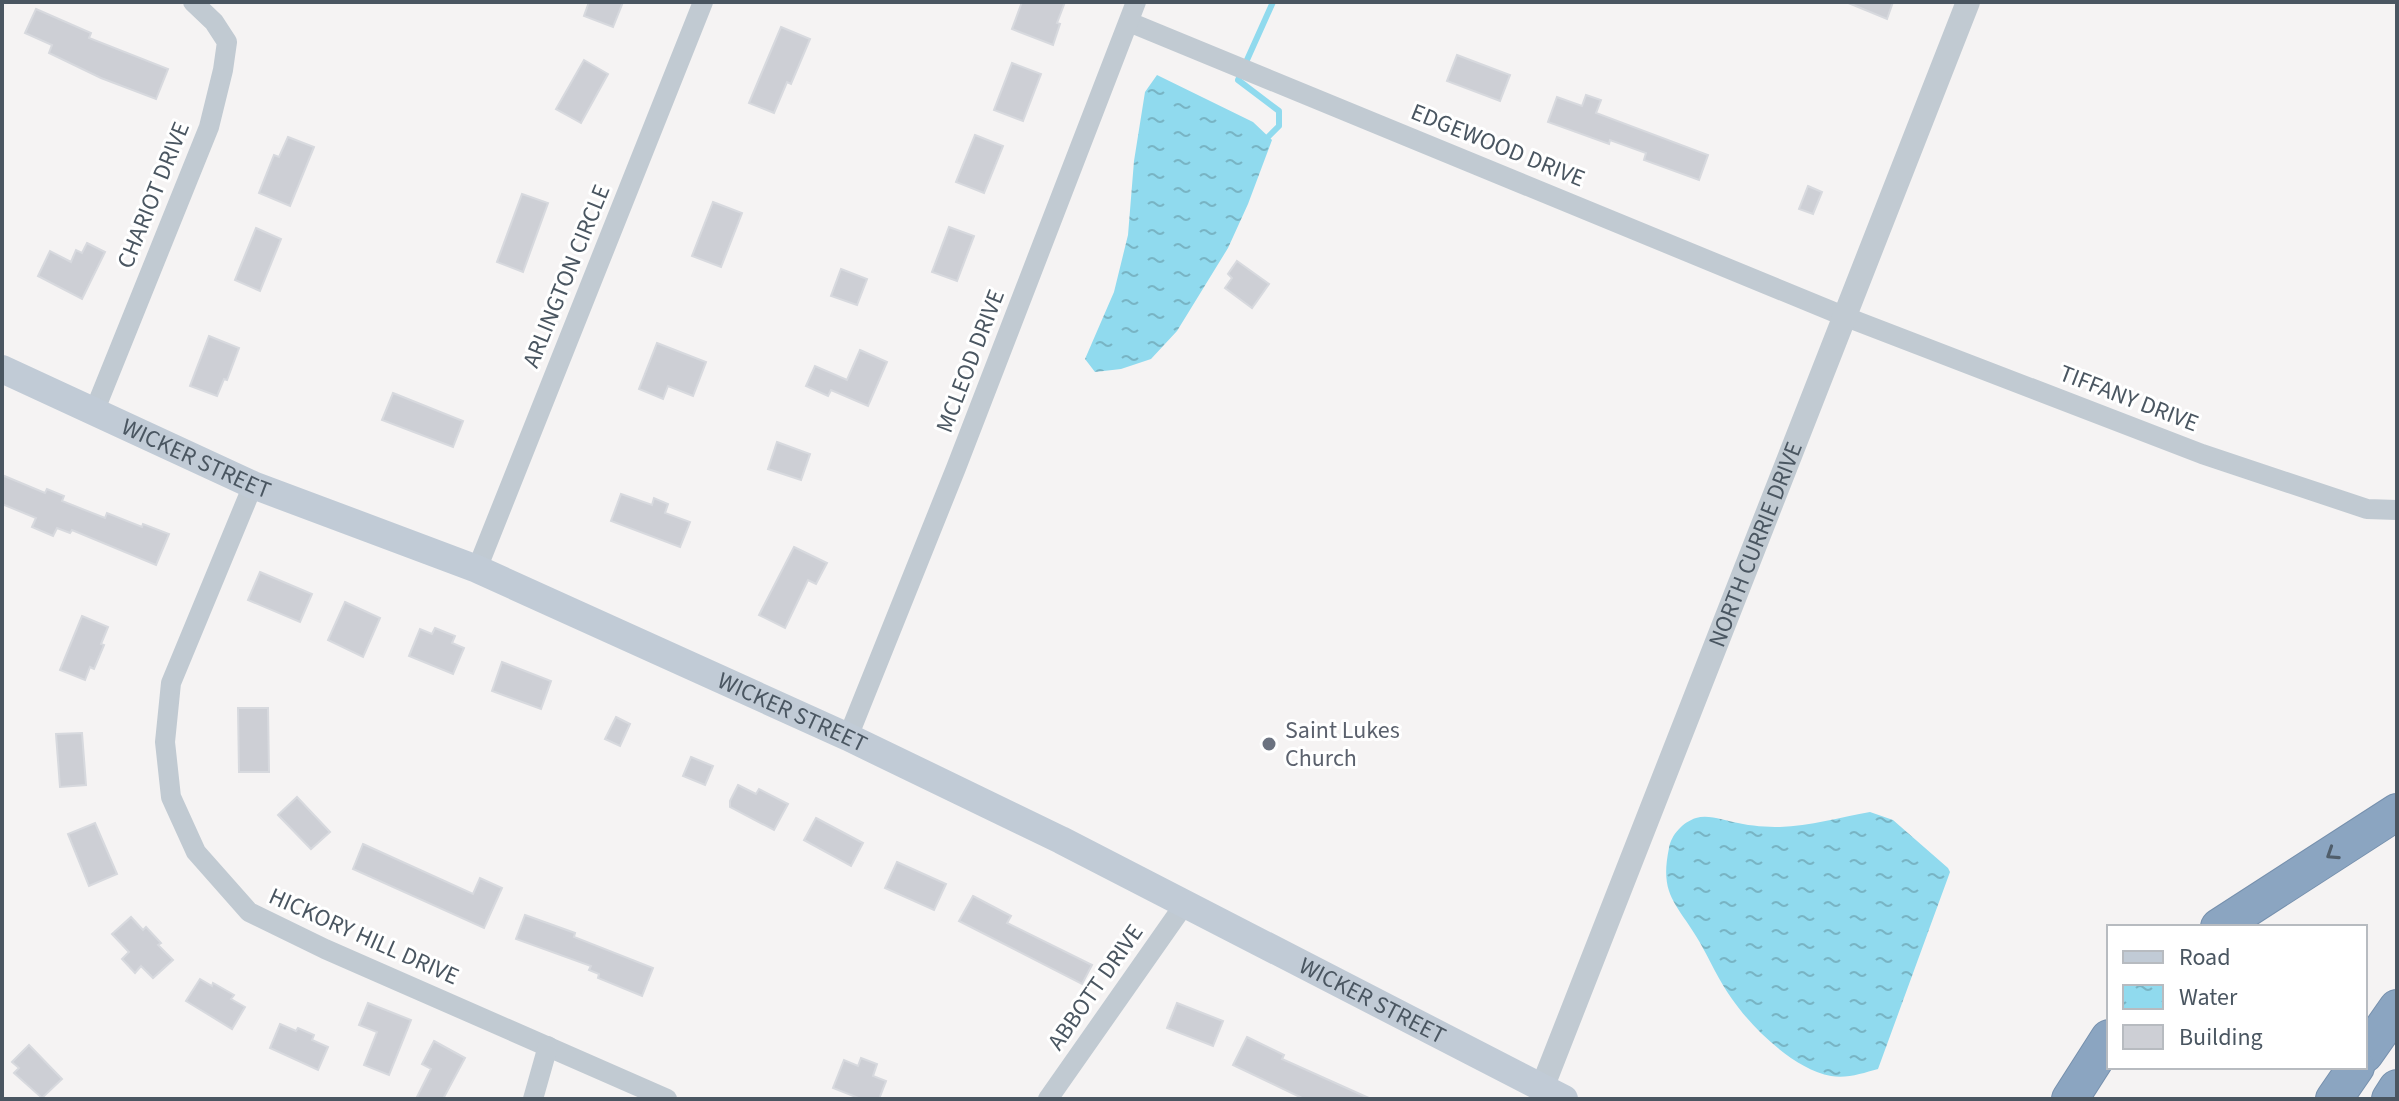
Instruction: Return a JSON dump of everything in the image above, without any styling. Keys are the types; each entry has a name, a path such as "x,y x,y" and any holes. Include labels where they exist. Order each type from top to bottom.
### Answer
{"highway":[{"path":"2222,925 2397,812"},
{"path":"2367,1051 2397,1008"},
{"path":"2070,1099 2107,1041"},
{"path":"2334,1099 2355,1069"},
{"path":"2390,1099 2397,1088"}],"main road":[{"name":"WICKER STREET","path":"2,369 253,485 477,569 848,737 1061,840 1547,1095"}],"street":[{"name":"CHARIOT DRIVE","path":"94,412 209,127 223,70 227,42 214,22 193,2"},
{"name":"ARLINGTON CIRCLE","path":"477,569 703,2"},
{"name":"MCLEOD DRIVE","path":"848,737 956,468 1136,2"},
{"name":"NORTH CURRIE DRIVE","path":"1547,1095 1968,2"},
{"name":"EDGEWOOD DRIVE","path":"1129,22 1846,317"},
{"name":"TIFFANY DRIVE","path":"1846,317 2202,454 2367,509 2397,510"},
{"name":"HICKORY HILL DRIVE","path":"253,485 171,683 165,742 171,797 196,852 249,912 325,949 667,1099"},
{"name":"ABBOTT DRIVE","path":"1048,1099 1184,905"},
{"path":"533,1099 548,1046"}],"water":[{"path":"1157,75 1253,122 1272,140 1228,248 1177,331 1151,359 1121,369 1095,372 1085,359 1114,292 1128,235 1134,161 1145,92"},
{"path":"1870,812 1893,820 1950,872 1878,1069 1837,1077 1817,1072 1789,1056 1763,1035 1741,1011 1672,898 1666,877 1667,864 1670,843 1675,834 1696,818 1712,817 1748,825 1780,827"}],"building":[{"path":"589,2 623,2 613,27 584,16"},
{"path":"1022,2 1065,2 1053,45 1012,29"},
{"path":"1846,2 1893,2 1887,19"},
{"path":"36,9 91,33 89,38 168,69 156,99 101,78 49,53 52,45 25,33"},
{"path":"781,27 810,39 791,84 787,82 774,113 749,103"},
{"path":"1457,55 1510,75 1500,101 1447,81"},
{"path":"584,60 608,74 581,123 556,109"},
{"path":"1012,63 1041,74 1023,121 994,110"},
{"path":"1586,95 1601,100 1596,113 1708,155 1699,180 1644,160 1646,153 1610,140 1609,144 1548,122 1557,97 1582,106"},
{"path":"975,135 1003,146 984,193 956,182"},
{"path":"288,137 314,147 290,206 259,193 274,155 279,157"},
{"path":"1808,186 1822,192 1813,214 1799,209"},
{"path":"522,194 548,203 523,272 497,262"},
{"path":"713,202 742,213 721,267 692,256"},
{"path":"949,227 974,236 957,281 932,272"},
{"path":"256,228 281,239 260,291 235,280"},
{"path":"87,243 105,252 82,299 38,276 50,251 71,262 76,250 82,253"},
{"path":"1237,261 1269,284 1252,308 1225,288 1232,278 1228,274"},
{"path":"841,269 867,279 857,305 831,296"},
{"path":"209,336 239,348 227,380 224,379 217,396 190,386"},
{"path":"657,343 706,362 693,396 668,386 663,399 639,389"},
{"path":"860,350 887,362 868,406 831,390 828,396 806,386 815,366 847,380"},
{"path":"393,393 463,421 453,447 382,420"},
{"path":"777,442 810,454 801,480 768,469"},
{"path":"2,475 45,493 47,489 64,496 62,501 105,518 107,513 169,534 156,565 72,530 70,533 57,528 53,536 32,527 36,518 2,504"},
{"path":"621,494 652,505 654,498 668,504 665,513 690,522 680,547 611,521"},
{"path":"794,547 827,563 816,584 808,580 785,628 759,615"},
{"path":"260,572 312,594 300,622 248,600"},
{"path":"345,602 380,618 363,657 328,640"},
{"path":"82,616 108,627 94,669 90,667 85,680 60,670"},
{"path":"435,628 455,636 452,643 464,648 453,674 409,656 420,629 432,634"},
{"path":"502,662 551,681 541,709 492,691"},
{"path":"238,708 268,708 269,772 239,772"},
{"path":"616,717 630,724 620,746 605,739"},
{"path":"82,733 86,785 60,787 56,734"},
{"path":"691,757 713,766 705,785 683,776"},
{"path":"738,785 756,794 759,789 788,804 774,830 730,807"},
{"path":"297,797 330,832 311,849 278,815"},
{"path":"816,818 863,843 851,866 804,840"},
{"path":"95,823 117,874 89,886 68,834"},
{"path":"363,844 473,894 480,878 502,888 484,928 353,869"},
{"path":"897,862 946,884 934,910 885,888"},
{"path":"973,896 1011,916 1007,923 1092,965 1082,984 959,921"},
{"path":"525,915 575,933 574,937 653,968 642,996 598,978 599,974 589,970 591,966 516,939"},
{"path":"131,917 143,930 146,927 173,960 153,978 141,966 135,973 122,959 129,952 112,934"},
{"path":"200,979 234,995 231,999 245,1007 232,1029 186,1001"},
{"path":"368,1003 411,1020 389,1075 364,1065 377,1032 359,1025"},
{"path":"1177,1003 1223,1021 1213,1046 1167,1028"},
{"path":"280,1024 314,1035 312,1040 328,1047 318,1070 270,1048"},
{"path":"1247,1037 1284,1055 1282,1059 1371,1099 1304,1099 1233,1065"},
{"path":"434,1041 465,1058 443,1099 416,1099 431,1069 422,1064"},
{"path":"29,1045 62,1079 42,1098 14,1073 19,1068 12,1062"},
{"path":"861,1058 877,1064 873,1076 886,1081 879,1099 861,1099 833,1088 844,1060 858,1066"}],"waterway":[{"path":"1268,137 1279,126 1279,111 1238,80 1273,2"}],"place":[{"name":"Saint Lukes Church","path":"1269,744"}]}
